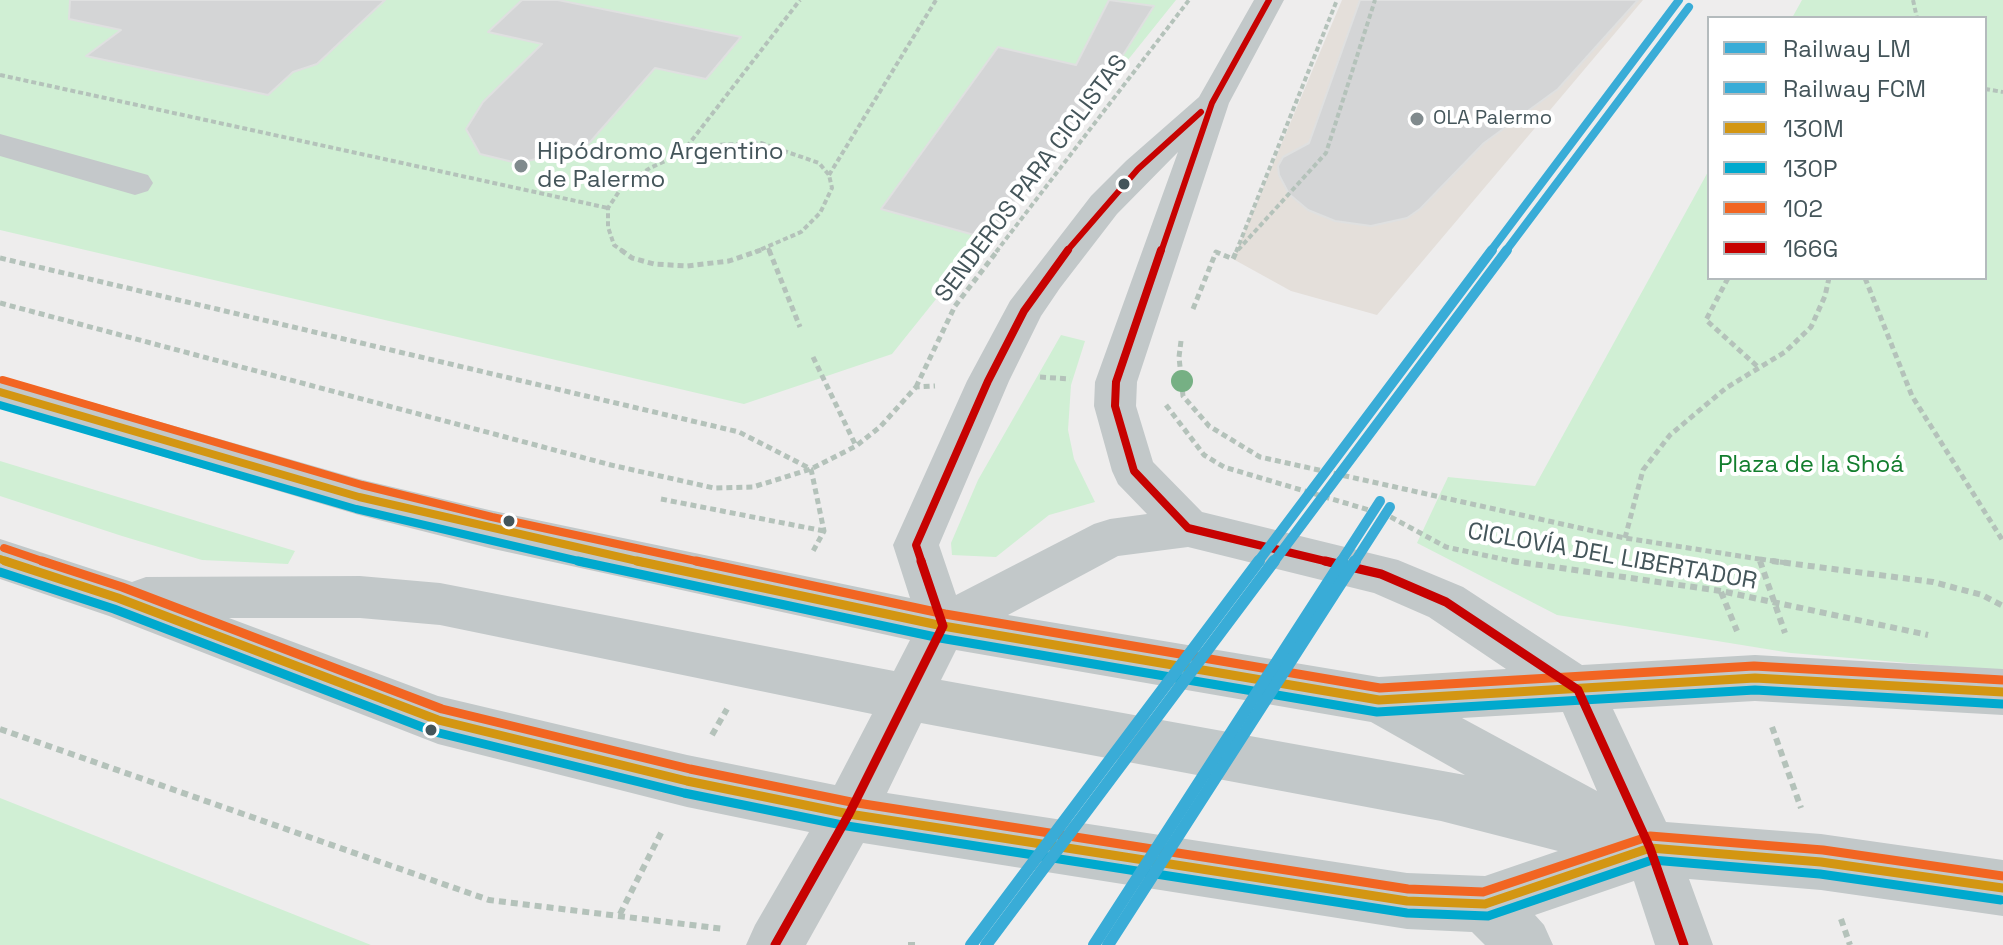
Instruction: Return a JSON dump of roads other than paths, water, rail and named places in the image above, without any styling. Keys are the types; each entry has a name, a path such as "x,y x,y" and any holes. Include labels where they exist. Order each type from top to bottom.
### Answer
{"main road":[{"path":"1188,528 1134,471 1115,406 1116,382 1212,103 1269,0"},
{"path":"943,626 916,545 988,381 1031,300 1104,205 1138,169 1212,103"},
{"path":"0,392 402,508 943,626 1379,700 1755,678 2003,692"},
{"path":"775,945 849,814 943,626 1110,538 1188,528 1381,574 1446,602 1578,690 1650,848 1684,945"},
{"path":"0,559 118,598 438,720 653,774 849,814 1407,901 1485,904 1650,848"},
{"path":"118,598 360,597 440,604 906,697 1441,795 1650,848 1821,862 2003,888"},
{"path":"1379,700 1650,848"},
{"path":"1485,904 1524,945"}],"lane":[{"path":"0,145 135,183"}],"rail line":[{"name":"LM","path":"971,945 1679,0"},
{"name":"FCM","path":"986,945 1689,7"},
{"name":"LM","path":"1094,945 1380,501"},
{"name":"FCM","path":"1108,945 1390,507"}],"place":[{"name":"OLA Palermo","path":"1417,119"},
{"name":"Hipódromo Argentino de Palermo","path":"521,166"}],"park label":[{"name":"Plaza de la Shoá","path":"1811,465"}]}
